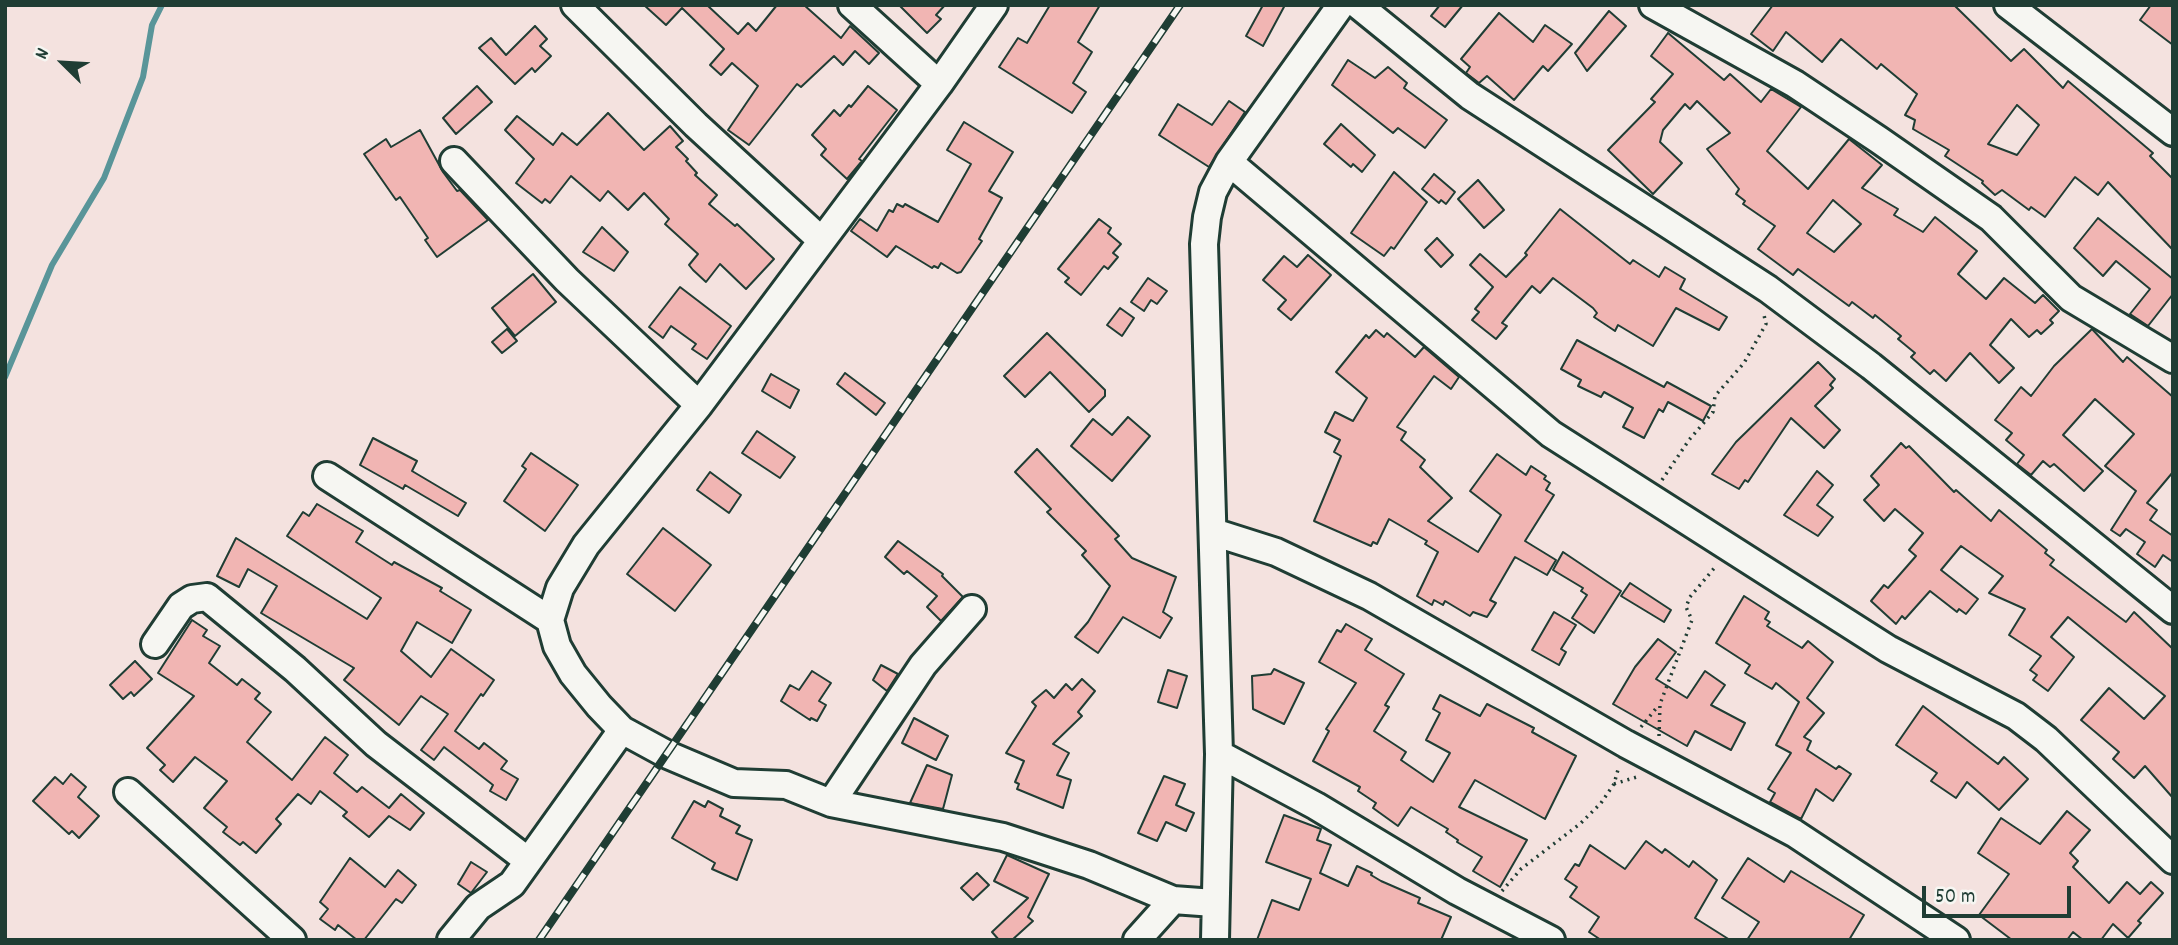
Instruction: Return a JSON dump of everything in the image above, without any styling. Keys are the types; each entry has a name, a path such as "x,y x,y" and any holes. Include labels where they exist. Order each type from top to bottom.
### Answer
{"street":[{"path":"575,5 696,124 821,240"},
{"path":"852,5 939,84"},
{"path":"994,5 939,84 699,405 586,545 560,588 550,620 557,646 573,674 622,730 668,755 734,783 786,785 831,803 1003,837 1089,866 1172,900 1214,903"},
{"path":"1214,940 1219,754 1204,244 1213,192 1229,162 1341,5"},
{"path":"1358,5 1470,96 1768,289 1871,366 2173,610"},
{"path":"1653,5 1773,71 1879,140 1991,218 2071,298 2173,359"},
{"path":"2008,5 2173,132"},
{"path":"454,161 568,281 699,405"},
{"path":"1229,162 1551,434 1888,649 2016,716 2046,738 2173,860"},
{"path":"327,476 550,620"},
{"path":"1213,532 1276,552 1328,574 1626,744 1794,833 1956,940"},
{"path":"155,645 181,606 192,599 207,597 284,660 386,752 527,860"},
{"path":"831,803 909,685 972,609"},
{"path":"451,940 478,907 512,884 622,730"},
{"path":"1219,754 1265,776 1419,870 1551,940"},
{"path":"128,792 292,940"},
{"path":"1137,940 1172,900"}],"path":[{"path":"1652,497 1689,440 1713,412 1715,396 1744,363 1766,324 1764,314 1768,289"},
{"path":"1673,767 1659,736 1660,704 1692,620 1686,607 1690,597 1712,575 1727,545"},
{"path":"1489,906 1521,869 1581,823 1601,803 1614,784 1626,744 1660,704"}],"building":[{"path":"644,5 707,5 738,34 748,23 756,31 777,5 804,5 841,38 850,26 879,53 869,64 855,51 843,65 834,56 801,87 797,84 749,145 728,130 758,86 732,63 721,75 710,65 724,49 682,8 666,25"},
{"path":"899,5 945,5 936,15 941,19 927,33"},
{"path":"1050,5 1100,5 1078,42 1092,52 1073,83 1086,92 1072,113 999,67 1018,38 1027,43"},
{"path":"1263,5 1285,5 1263,46 1246,36"},
{"path":"1440,5 1463,5 1445,27 1431,16"},
{"path":"1773,5 1954,5 2011,61 2024,49 2063,88 2068,81 2153,153 2150,156 2173,179 2173,250 2108,182 2098,195 2075,177 2045,217 2031,207 2029,210 2002,190 1995,195 1983,181 1945,156 1949,150 1913,129 1915,120 1905,115 1917,94 1881,64 1877,69 1841,39 1822,62 1786,32 1773,51 1751,34","holes":["2017,105 2039,125 2017,155 1988,144"]},
{"path":"2151,5 2173,5 2173,45 2140,20"},
{"path":"1609,11 1626,26 1587,71 1575,53"},
{"path":"1499,13 1533,42 1545,25 1572,44 1548,71 1543,66 1514,100 1487,76 1479,83 1466,73 1470,67 1461,59"},
{"path":"535,26 547,39 540,46 551,56 535,72 532,68 515,84 479,48 491,38 506,55"},
{"path":"1668,33 1724,80 1730,74 1761,102 1771,89 1801,107 1767,151 1808,189 1849,139 1882,165 1862,188 1898,209 1894,215 1923,232 1935,217 1977,251 1958,274 1986,299 2004,278 2035,303 2043,295 2059,311 2050,320 2053,323 2041,334 2037,330 2029,337 2011,319 1990,345 2014,368 1999,383 1970,353 1946,381 1934,370 1930,374 1911,357 1915,353 1898,339 1901,336 1875,315 1873,318 1852,302 1849,306 1798,269 1793,275 1758,249 1775,226 1743,204 1745,201 1736,194 1739,189 1707,149 1730,133 1697,101 1690,109 1685,104 1663,130 1660,142 1682,163 1653,194 1608,150 1655,102 1651,99 1673,74 1651,56","holes":["1833,200 1861,224 1834,252 1807,233"]},
{"path":"1348,60 1375,78 1388,67 1407,83 1404,88 1447,120 1425,148 1398,128 1393,133 1332,85"},
{"path":"477,86 492,102 456,134 443,118"},
{"path":"868,86 897,110 847,179 821,155 826,149 812,135 834,110 840,116 849,105 851,107"},
{"path":"1229,101 1245,112 1209,167 1159,135 1178,104 1212,125"},
{"path":"608,113 644,150 670,126 683,141 676,147 688,159 686,161 697,173 695,175 717,195 709,204 735,226 737,224 774,259 746,289 720,264 706,282 693,270 689,265 698,254 665,224 669,219 644,193 628,210 608,191 600,201 571,176 550,203 545,199 542,203 516,183 534,159 505,130 517,116 553,145 562,133 577,145"},
{"path":"964,122 1013,152 989,191 1002,198 979,239 982,241 961,272 957,273 941,263 938,268 932,268 896,246 887,257 851,231 860,219 877,231 889,210 893,212 897,204 903,207 905,204 938,222 971,164 947,150"},
{"path":"1341,124 1375,155 1362,172 1353,164 1351,167 1324,144"},
{"path":"420,130 443,172 457,191 460,190 488,220 437,257 425,240 428,238 400,197 396,200 364,154 386,139 391,147"},
{"path":"1394,172 1427,202 1394,249 1391,247 1384,256 1351,233"},
{"path":"1434,174 1455,192 1446,204 1441,200 1439,203 1422,189"},
{"path":"1478,180 1504,210 1484,228 1458,199"},
{"path":"1560,209 1630,264 1633,260 1659,277 1665,267 1685,279 1680,289 1727,317 1719,330 1676,308 1653,346 1618,325 1615,331 1594,317 1597,313 1593,308 1553,278 1540,293 1532,286 1502,323 1507,326 1496,339 1472,320 1479,312 1475,309 1493,287 1470,265 1480,254 1506,277 1527,255 1525,253"},
{"path":"2098,218 2173,279 2173,294 2148,326 2130,314 2150,289 2116,261 2103,276 2074,248"},
{"path":"1099,219 1111,228 1108,233 1121,244 1113,253 1118,257 1108,269 1104,266 1081,295 1065,282 1069,278 1058,269"},
{"path":"602,227 628,252 614,271 583,252"},
{"path":"1437,238 1453,255 1441,267 1425,250"},
{"path":"1308,255 1331,275 1291,320 1278,309 1286,300 1263,280 1284,256 1297,267"},
{"path":"533,274 556,302 515,336 492,308"},
{"path":"1148,278 1167,291 1157,304 1151,300 1144,311 1131,302"},
{"path":"680,287 731,326 707,359 692,349 696,344 671,326 663,338 649,327"},
{"path":"1120,308 1134,318 1122,336 1107,325"},
{"path":"507,329 517,341 502,353 492,342"},
{"path":"2092,329 2123,362 2127,357 2173,397 2173,472 2147,503 2157,510 2150,520 2173,536 2173,562 2163,555 2155,567 2137,554 2145,542 2126,529 2120,536 2111,530 2136,491 2105,466 2134,434 2095,399 2063,435 2103,471 2084,491 2054,464 2050,467 2043,461 2031,475 2017,464 2024,455 2006,440 2012,433 1995,420 2021,387 2031,396 2054,366"},
{"path":"1376,330 1384,337 1387,333 1415,357 1424,347 1459,377 1451,389 1434,376 1397,427 1406,432 1401,440 1425,460 1420,467 1452,498 1428,521 1478,552 1501,515 1470,491 1497,454 1526,475 1531,466 1546,476 1544,479 1550,483 1546,490 1554,495 1525,541 1556,560 1547,575 1515,557 1490,600 1496,603 1487,617 1473,612 1470,616 1445,601 1443,605 1434,600 1432,605 1417,596 1438,552 1425,544 1427,541 1389,519 1377,544 1373,542 1371,546 1314,521 1341,456 1334,452 1340,440 1325,432 1335,412 1353,421 1367,398 1336,372 1366,335 1369,338"},
{"path":"1047,333 1105,390 1105,396 1089,412 1050,372 1025,397 1004,376"},
{"path":"1577,340 1664,387 1667,382 1711,406 1703,421 1668,402 1663,412 1659,409 1644,438 1623,427 1633,408 1604,392 1601,397 1578,386 1581,380 1561,369"},
{"path":"1818,362 1835,379 1830,385 1833,388 1815,406 1840,430 1824,448 1791,418 1748,482 1745,480 1739,489 1712,474 1736,442"},
{"path":"845,373 885,403 876,415 837,384"},
{"path":"771,374 799,390 790,408 762,391"},
{"path":"1128,417 1150,436 1112,481 1071,446 1093,419 1112,435"},
{"path":"757,431 795,457 780,478 742,453"},
{"path":"373,438 417,461 412,471 466,503 458,516 405,485 403,489 360,465"},
{"path":"1901,443 1906,448 1909,446 1954,492 1956,490 1991,521 1999,510 2047,550 2045,553 2054,560 2050,565 2126,622 2134,612 2173,649 2173,798 2145,766 2134,778 2113,759 2119,752 2081,720 2109,688 2144,719 2165,696 2068,617 2051,637 2074,657 2048,691 2033,680 2037,675 2030,670 2041,656 2009,635 2025,609 1989,593 2003,576 1961,546 1941,570 1978,599 1966,614 1959,609 1957,612 1930,591 1905,619 1902,616 1896,624 1871,601 1884,585 1888,588 1916,556 1909,550 1923,533 1895,509 1884,521 1864,500 1879,485 1871,476"},
{"path":"1037,449 1119,536 1115,539 1132,558 1176,577 1163,612 1172,618 1160,638 1123,617 1098,653 1075,637 1088,622 1110,586 1082,555 1086,551 1047,512 1051,509 1015,472"},
{"path":"531,453 578,485 545,531 504,501 526,469 522,466"},
{"path":"1817,471 1833,485 1817,505 1833,517 1818,536 1784,515"},
{"path":"710,472 741,495 729,513 697,490"},
{"path":"317,504 363,531 356,542 392,565 394,562 442,588 440,591 471,610 452,643 417,622 401,651 431,677 451,649 494,680 455,731 479,749 484,743 507,761 501,769 518,779 506,800 490,791 493,785 444,747 434,760 421,750 448,714 421,696 399,725 344,680 354,668 261,613 277,586 248,569 239,587 217,576 236,538 367,619 381,598 287,536 303,512 309,516"},
{"path":"663,528 711,565 675,611 627,574"},
{"path":"898,541 943,574 963,597 941,621 927,607 937,596 907,571 904,574 885,557"},
{"path":"1563,552 1621,591 1594,633 1572,618 1587,595 1581,591 1583,588 1553,570"},
{"path":"1630,583 1671,610 1664,622 1621,596"},
{"path":"1744,596 1769,612 1765,619 1770,622 1767,626 1802,648 1808,641 1833,662 1807,698 1824,713 1804,737 1811,741 1807,750 1836,769 1839,766 1851,774 1833,801 1816,789 1801,819 1770,802 1775,793 1768,789 1791,753 1776,745 1799,702 1776,683 1772,689 1745,673 1750,665 1716,643"},
{"path":"1554,612 1576,625 1561,649 1566,652 1559,665 1532,650"},
{"path":"192,620 207,630 203,636 220,646 209,663 237,685 242,679 260,693 255,699 271,712 247,742 292,780 325,737 348,755 334,773 357,792 362,787 389,808 401,794 424,813 410,830 389,816 369,837 343,816 347,812 320,791 311,804 298,794 276,819 281,824 256,853 243,842 240,845 223,832 227,827 204,808 227,781 195,757 173,782 160,770 165,765 147,748 194,696 158,673"},
{"path":"1346,624 1372,639 1365,650 1404,674 1385,705 1389,707 1374,731 1406,752 1401,760 1433,782 1450,753 1426,740 1440,713 1433,709 1440,695 1480,716 1487,704 1534,728 1532,732 1576,756 1545,819 1475,780 1459,807 1527,840 1500,887 1473,871 1482,857 1457,842 1458,840 1446,832 1448,829 1411,807 1398,826 1373,808 1376,803 1358,791 1360,787 1313,761 1329,731 1326,729 1356,683 1319,662 1337,630 1341,632"},
{"path":"1658,639 1676,652 1656,679 1687,698 1705,671 1725,685 1711,705 1745,723 1731,750 1695,731 1687,746 1613,704 1635,667"},
{"path":"135,661 152,679 134,696 131,692 123,699 110,685"},
{"path":"881,665 898,674 887,691 873,680"},
{"path":"1274,669 1304,683 1284,724 1253,709 1252,676 1271,674"},
{"path":"1168,670 1187,676 1177,708 1158,702"},
{"path":"812,671 831,683 819,701 826,705 817,721 811,718 810,720 781,701 790,685 799,690"},
{"path":"1082,679 1095,691 1078,712 1082,716 1053,744 1069,753 1057,775 1071,780 1063,808 1017,789 1019,784 1015,782 1024,761 1006,753 1036,706 1032,702 1046,690 1054,698 1066,684 1072,690"},
{"path":"1923,706 1998,764 2004,757 2028,779 1999,810 1967,782 1956,798 1931,781 1937,773 1896,745"},
{"path":"914,718 948,736 936,760 902,743"},
{"path":"927,765 952,775 943,809 910,803"},
{"path":"71,774 86,787 78,797 99,816 79,838 72,831 69,834 33,801 55,777 63,784"},
{"path":"1164,776 1185,784 1176,805 1194,813 1186,831 1166,822 1157,841 1138,833"},
{"path":"694,801 705,807 708,801 723,809 720,816 740,826 736,833 752,840 737,880 712,869 715,863 672,838"},
{"path":"2067,811 2090,830 2070,853 2078,861 2073,867 2109,903 2127,882 2140,894 2151,882 2163,893 2138,921 2141,923 2128,938 2113,924 2101,940 2083,940 2073,932 2067,940 2012,940 1979,915 2009,874 1978,853 2001,818 2040,844"},
{"path":"1284,815 1321,829 1317,840 1331,845 1320,873 1348,886 1357,866 1381,881 1420,898 1418,903 1451,917 1441,940 1257,940 1272,900 1299,910 1311,879 1266,862"},
{"path":"1646,841 1662,853 1665,849 1689,867 1693,861 1717,880 1695,918 1730,940 1601,940 1589,932 1599,917 1570,897 1577,887 1565,879 1575,864 1579,866 1590,845 1625,869"},
{"path":"1007,855 1049,874 1028,917 1033,921 1012,940 999,940 992,932 1028,898 994,881"},
{"path":"350,858 385,887 398,870 416,885 402,903 396,899 364,940 357,940 338,925 335,930 320,919 328,909 320,902"},
{"path":"1748,858 1784,882 1791,871 1864,915 1849,940 1747,940 1759,922 1722,898"},
{"path":"471,862 487,872 471,893 458,884"},
{"path":"977,873 989,885 973,900 961,888"}],"waterway":[{"path":"5,377 52,265 104,178 143,77 152,25 162,5"}],"railway":[{"path":"539,940 1180,5"}]}
